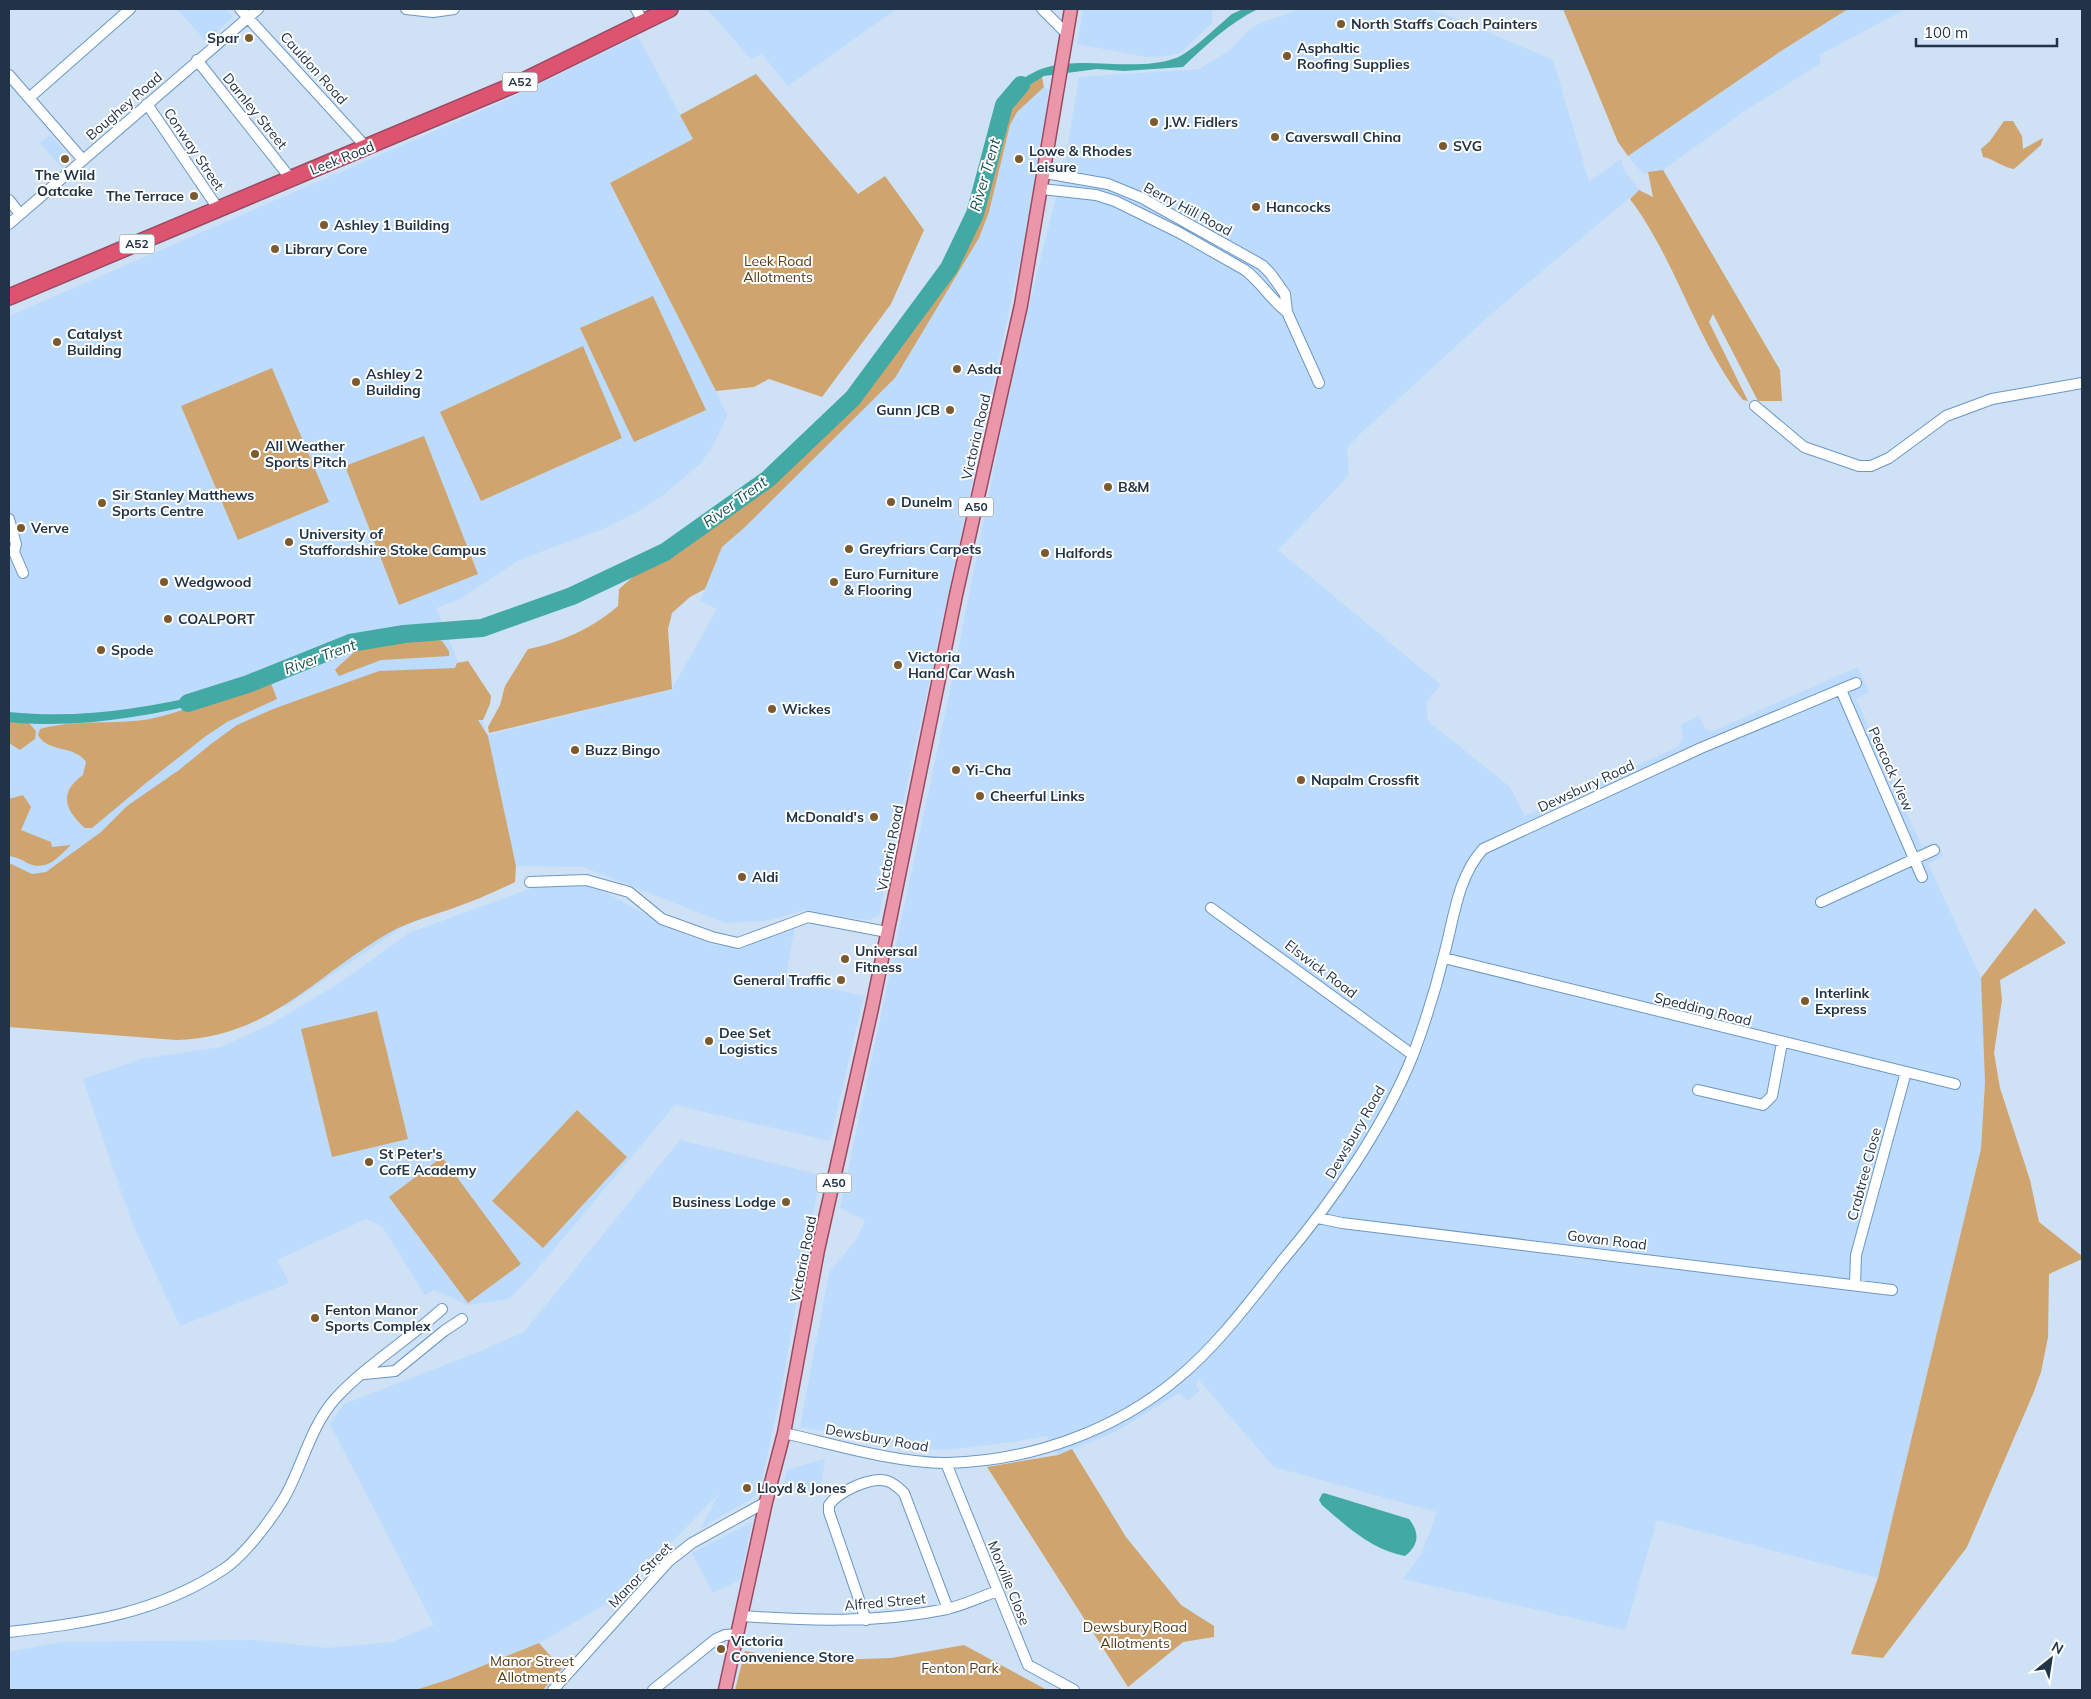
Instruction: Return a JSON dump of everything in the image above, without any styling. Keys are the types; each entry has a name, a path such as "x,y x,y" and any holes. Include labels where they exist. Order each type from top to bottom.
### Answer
{"highway":[{"name":"Leek Road","path":"9,297 523,81 639,16 670,9"}],"main road":[{"name":"Victoria Road","path":"725,1690 766,1502 784,1434 818,1250 870,1017 956,595 1021,304 1045,173 1071,9"}],"street":[{"path":"29,98 130,9"},
{"name":"Cauldon Road","path":"240,9 367,148"},
{"name":"Boughey Road","path":"9,224 258,9"},
{"path":"406,9 432,12 454,9"},
{"path":"1042,9 1067,34"},
{"name":"Darnley Street","path":"197,60 291,179"},
{"path":"9,75 83,160"},
{"name":"Conway Street","path":"147,104 219,210"},
{"name":"Berry Hill Road","path":"1045,173 1108,184 1142,198 1253,259 1270,273 1285,294 1286,312 1319,383"},
{"name":"Berry Hill Road","path":"1042,189 1096,195 1140,213 1245,270 1257,280 1273,301 1286,312"},
{"path":"9,200 20,214"},
{"path":"1756,406 1804,447 1859,466 1871,466 1889,458 1946,416 1992,399 2082,383"},
{"path":"9,519 16,544 14,552 24,573"},
{"name":"Dewsbury Road","path":"784,1434 948,1467 1011,1456 1063,1443 1100,1427 1151,1398 1179,1377 1218,1339 1318,1218 1385,1112 1413,1055 1444,958 1462,882 1472,862 1483,849 1701,748 1856,683"},
{"name":"Peacock View","path":"1841,690 1922,877"},
{"path":"1821,902 1934,850"},
{"path":"530,882 586,880 629,892 662,919 712,937 738,943 808,917 887,932"},
{"name":"Elswick Road","path":"1211,908 1413,1055"},
{"name":"Spedding Road","path":"1444,958 1782,1043 1955,1084"},
{"path":"1698,1090 1759,1105 1768,1103 1772,1096 1782,1043"},
{"name":"Crabtree Close","path":"1855,1285 1856,1255 1906,1072"},
{"name":"Govan Road","path":"1318,1218 1342,1223 1892,1290"},
{"path":"9,1632 105,1619 138,1611 225,1568 242,1553 281,1502 328,1408 364,1374 442,1309"},
{"path":"364,1374 395,1371 444,1331 462,1319"},
{"name":"Morville Close","path":"948,1467 1028,1665 1074,1690"},
{"path":"866,1620 829,1512 829,1505 845,1490 880,1480 895,1485 904,1492 948,1609"},
{"name":"Manor Street","path":"553,1690 654,1576 679,1552 766,1502"},
{"name":"Alfred Street","path":"742,1616 798,1620 866,1620 948,1609 997,1591"},
{"path":"654,1690 716,1639 725,1635 738,1634"}],"shaded area":[{"path":"177,9 225,9 233,17 206,41"},
{"path":"707,9 896,9 788,86 762,54 751,59"},
{"path":"1083,9 1212,9 1213,22 1180,53 1146,57 1077,44"},
{"path":"1243,9 1258,9 1228,28 1183,67 1124,71 1097,69 1044,76 1022,90 1013,100 1001,104 1018,83 1037,71 1059,65 1082,63 1153,63 1176,58 1196,45 1232,14"},
{"path":"1301,9 1426,9 1442,13 1553,60 1589,182 1621,159 1624,170 1639,190 1491,314 1359,435 1347,448 1349,475 1278,550 1441,685 1426,702 1428,721 1510,787 1525,816 1678,747 1683,737 1681,725 1699,716 1706,730 1713,731 1858,667 1869,692 1856,699 1922,847 1936,842 1943,856 1928,864 1981,978 1985,1082 1981,1149 1878,1578 1657,1520 1625,1630 1403,1579 1422,1553 1437,1512 1274,1467 1198,1379 1196,1385 1199,1391 1188,1401 1179,1393 1115,1432 1058,1455 1047,1436 943,1450 919,1448 800,1427 829,1273 858,1237 865,1220 840,1208 955,667 1015,361 1065,161 1079,77 1200,69 1230,50 1247,32 1258,24"},
{"path":"1848,9 1906,9 1819,55 1821,63 1743,112 1663,170 1643,174 1628,156 1781,51"},
{"name":"University of Staffordshire Stoke Campus","path":"638,36 693,139 611,183 727,416 711,449 700,464 663,495 637,512 603,529 521,559 458,600 436,608 488,735 672,689 717,609 700,601 722,547 895,378 979,238 989,212 1010,125 1017,112 1027,101 1044,87 1049,90 1023,246 879,916 869,920 802,911 766,921 725,923 583,867 516,866 492,758 515,882 463,904 407,924 286,1006 9,1027 9,316 511,98"},
{"path":"50,135 72,159 62,168 40,143"},
{"path":"208,694 210,701 136,717 60,724 9,722 9,712 60,714 109,711"},
{"name":"St Peter's CofE Academy","path":"585,883 611,895 669,928 710,944 737,948 795,927 786,975 824,987 864,996 830,1141 675,1105 534,1273 509,1299 468,1305 434,1290 425,1295 382,1226 366,1219 277,1260 289,1283 180,1326 132,1223 83,1079 141,1059 221,1047 271,1024 341,982 409,933 543,884"},
{"path":"680,1140 821,1175 801,1275 782,1387 760,1489 755,1496 701,1528 720,1492 651,1564 613,1610 606,1604 539,1643 450,1679 415,1690 9,1690 9,1652 61,1642 255,1640 327,1648 392,1642 434,1625 330,1424 344,1404 481,1351 524,1332"},
{"path":"825,1459 821,1486 798,1493 787,1487 784,1481 787,1470"},
{"path":"1324,1493 1409,1519 1413,1524 1416,1534 1413,1548 1405,1556 1371,1543 1350,1529 1322,1505 1319,1500"},
{"path":"752,1522 740,1580 713,1593 692,1553"}],"green space":[{"path":"1563,9 1848,9 1781,51 1628,156 1618,142"},
{"name":"Leek Road Allotments","path":"756,74 858,194 885,176 924,230 891,304 822,397 769,379 754,387 716,391 610,183 693,139 680,115"},
{"path":"1042,77 1044,87 1017,112 1010,125 989,212 979,238 895,378 744,528 722,547 705,589 690,597 672,613 668,629 672,689 489,733 488,727 500,705 505,686 528,649 576,634 608,614 618,606 619,589 634,576 696,538 774,480 860,398 886,366 960,254 979,213 997,141 1013,100 1022,90"},
{"path":"2004,121 2013,121 2022,136 2023,149 2043,138 2041,145 2014,169 1983,157 1981,149 1990,141"},
{"path":"1663,170 1780,370 1782,401 1758,401 1713,314 1709,322 1748,401 1743,400 1726,376 1698,326 1660,248 1630,199 1639,190 1653,197 1648,172"},
{"path":"653,296 706,410 634,442 580,328"},
{"path":"583,346 622,438 481,501 440,412"},
{"name":"All Weather Sports Pitch","path":"272,368 329,502 238,540 181,406"},
{"path":"424,436 478,574 399,605 345,466"},
{"path":"424,637 442,641 449,651 449,656 381,660 339,676 335,670 357,648 396,640"},
{"path":"468,661 491,696 490,704 483,720 478,720 488,736 516,866 515,882 474,901 417,920 394,930 264,1017 209,1037 176,1040 9,1027 9,863 32,874 46,872 101,832 127,806 179,770 237,725 273,709 379,671 455,668 457,663"},
{"path":"271,683 277,699 227,722 206,736 92,828 85,828 78,821 67,802 70,788 83,775 86,762 75,753 42,741 38,735 40,729 67,724 150,719 181,711 240,689"},
{"path":"9,722 28,722 36,731 35,739 20,750 9,743"},
{"path":"23,795 31,807 21,830 51,842 52,847 71,845 56,859 46,865 34,865 9,856 9,799"},
{"path":"2035,908 2066,943 2000,980 2002,1000 1994,1053 2000,1088 2030,1180 2039,1222 2082,1256 2082,1259 2049,1274 2048,1337 2041,1372 1967,1547 1883,1658 1851,1654 1878,1578 1981,1149 1985,1082 1981,978"},
{"path":"377,1011 408,1139 332,1157 301,1029"},
{"path":"577,1110 627,1157 543,1248 492,1201"},
{"path":"442,1157 521,1264 468,1303 389,1197"},
{"name":"Dewsbury Road Allotments","path":"1072,1449 1126,1537 1181,1605 1214,1626 1214,1637 1183,1642 1128,1687 987,1467 1058,1455"},
{"name":"Manor Street Allotments","path":"539,1643 562,1669 543,1690 415,1690 450,1679"},
{"name":"Fenton Park","path":"964,1645 1047,1690 735,1690 745,1651 801,1661 891,1658"}],"waterway":[{"name":"River Trent","path":"188,703 248,684 350,643 404,634 482,628 572,596 665,552 768,479 853,398 949,268 975,214 1004,105 1021,85"}],"place":[{"name":"North Staffs Coach Painters","path":"1341,24"},
{"name":"Spar","path":"249,38"},
{"name":"Asphaltic Roofing Supplies","path":"1287,56"},
{"name":"J.W. Fidlers","path":"1154,122"},
{"name":"Caverswall China","path":"1275,137"},
{"name":"SVG","path":"1443,146"},
{"name":"The Wild Oatcake","path":"65,159"},
{"name":"Lowe & Rhodes Leisure","path":"1019,159"},
{"name":"The Terrace","path":"194,196"},
{"name":"Hancocks","path":"1256,207"},
{"name":"Ashley 1 Building","path":"324,225"},
{"name":"Library Core","path":"275,249"},
{"name":"Catalyst Building","path":"57,342"},
{"name":"Asda","path":"957,369"},
{"name":"Ashley 2 Building","path":"356,382"},
{"name":"Gunn JCB","path":"950,410"},
{"name":"All Weather Sports Pitch","path":"255,454"},
{"name":"B&M","path":"1108,487"},
{"name":"Dunelm","path":"891,502"},
{"name":"Sir Stanley Matthews Sports Centre","path":"102,503"},
{"name":"Verve","path":"21,528"},
{"name":"University of Staffordshire Stoke Campus","path":"289,542"},
{"name":"Greyfriars Carpets","path":"849,549"},
{"name":"Halfords","path":"1045,553"},
{"name":"Wedgwood","path":"164,582"},
{"name":"Euro Furniture & Flooring","path":"834,582"},
{"name":"COALPORT","path":"168,619"},
{"name":"Spode","path":"101,650"},
{"name":"Victoria Hand Car Wash","path":"898,665"},
{"name":"Wickes","path":"772,709"},
{"name":"Buzz Bingo","path":"575,750"},
{"name":"Yi-Cha","path":"956,770"},
{"name":"Napalm Crossfit","path":"1301,780"},
{"name":"Cheerful Links","path":"980,796"},
{"name":"McDonald's","path":"874,817"},
{"name":"Aldi","path":"742,877"},
{"name":"Universal Fitness","path":"845,959"},
{"name":"General Traffic","path":"841,980"},
{"name":"Interlink Express","path":"1805,1001"},
{"name":"Dee Set Logistics","path":"709,1041"},
{"name":"St Peter's CofE Academy","path":"369,1162"},
{"name":"Business Lodge","path":"786,1202"},
{"name":"Fenton Manor Sports Complex","path":"315,1318"},
{"name":"Lloyd & Jones","path":"747,1488"},
{"name":"Victoria Convenience Store","path":"721,1649"}]}
